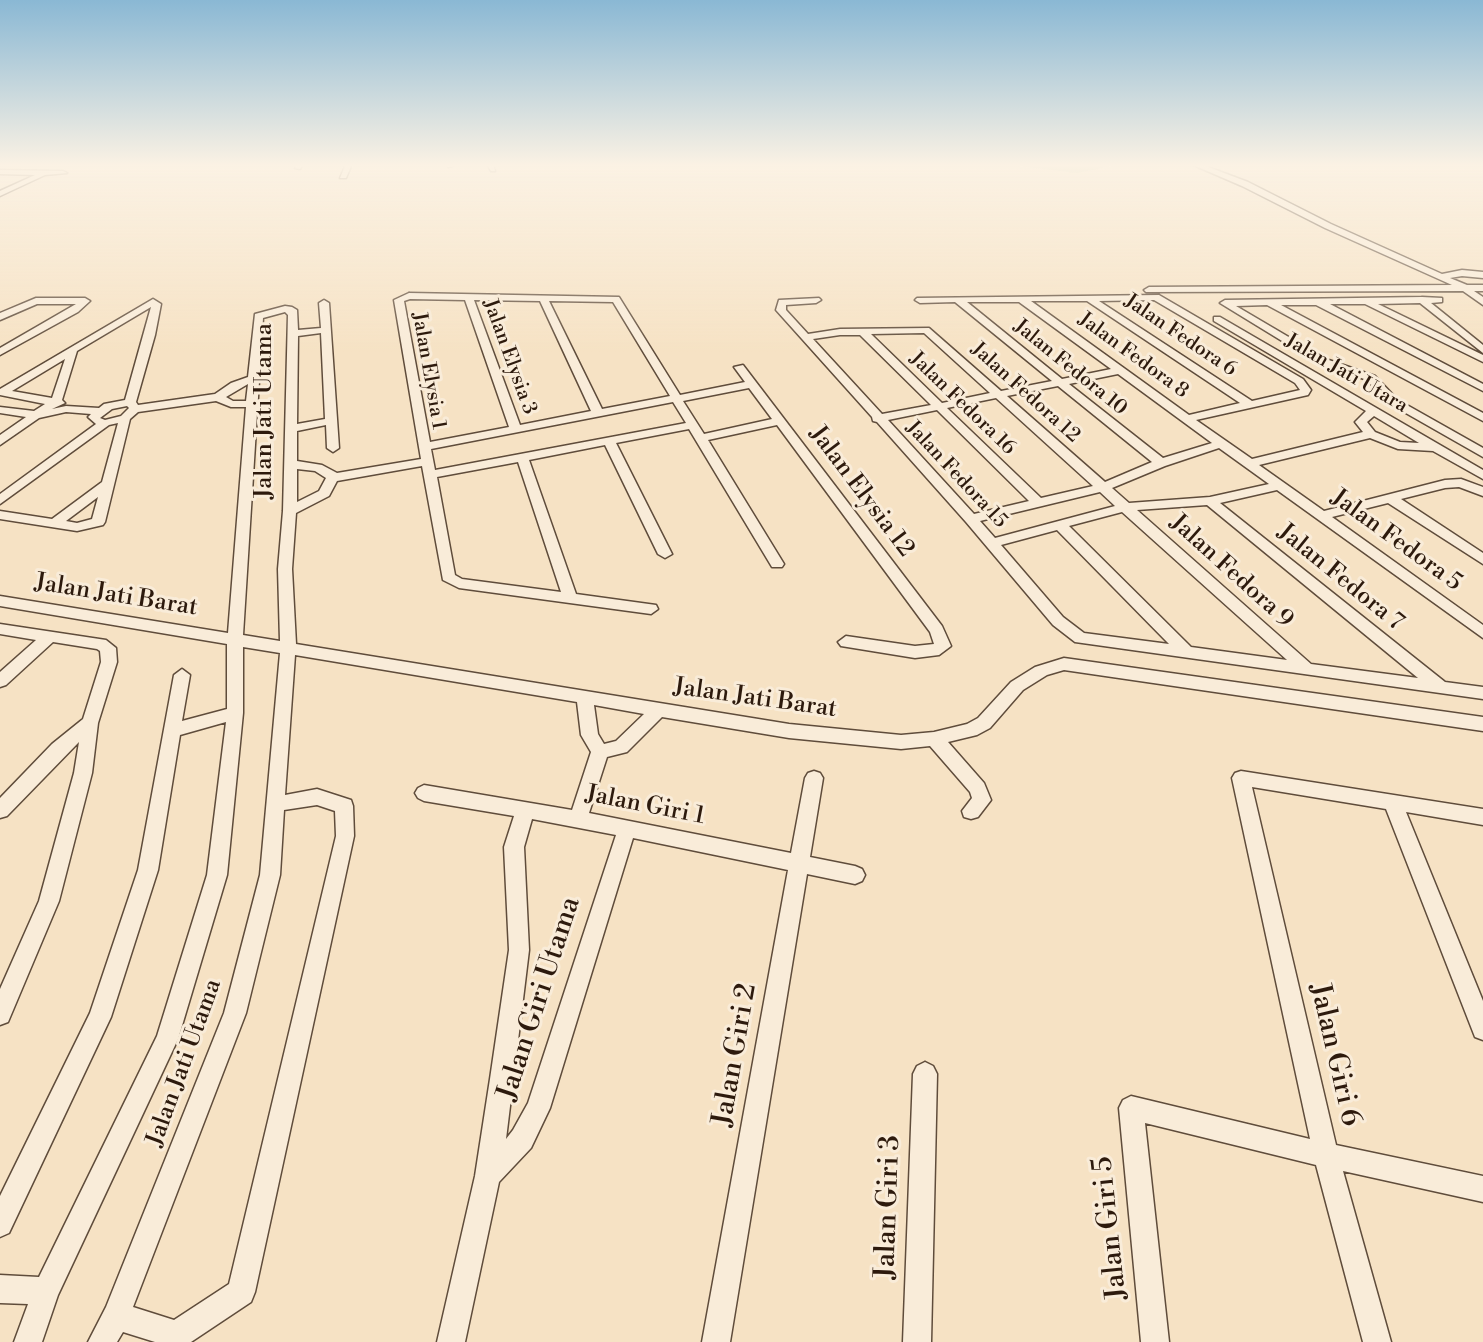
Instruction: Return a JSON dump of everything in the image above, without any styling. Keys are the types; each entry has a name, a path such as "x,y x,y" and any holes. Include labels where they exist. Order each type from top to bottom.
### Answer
{"street":[{"path":"1332,227 1465,288 1483,302"},
{"path":"1442,277 1462,273 1483,275"},
{"path":"920,300 959,295 1483,288"},
{"path":"959,295 1023,300 1162,299 1299,381 1306,390 1304,393 1189,418"},
{"name":"Jalan Fedora 10","path":"959,295 1059,383 1161,463"},
{"name":"Jalan Elysia 1","path":"468,296 409,296 397,302 448,577 459,583 570,598"},
{"path":"468,296 616,299 777,564"},
{"name":"Jalan Elysia 3","path":"468,296 516,430"},
{"path":"543,298 598,414"},
{"name":"Jalan Fedora 6","path":"1089,298 1250,405"},
{"path":"0,317 27,303 41,300 85,301 75,310 0,352"},
{"name":"Jalan Fedora 15","path":"816,300 782,302 783,314 971,519 1058,621 1080,638 1187,653"},
{"name":"Jalan Fedora 8","path":"1023,300 1252,463"},
{"path":"1422,300 1483,350"},
{"path":"1439,300 1225,303 1322,361 1371,378 1394,402 1483,453"},
{"path":"1268,301 1483,418"},
{"path":"1316,301 1483,388"},
{"path":"1364,301 1483,359"},
{"path":"0,515 77,527 98,522 156,304 153,302 1,392"},
{"path":"324,303 333,448"},
{"name":"Jalan Jati Utara","path":"1191,304 1483,475"},
{"name":"Jalan Jati Utama","path":"28,1342 46,1291 167,1039 217,875 235,713 235,640 258,316 275,309 292,310 293,428 285,569 288,647 270,875 235,1013 116,1316 102,1342"},
{"path":"800,332 824,327"},
{"name":"Jalan Fedora 12","path":"862,331 921,329 1001,395 1126,507"},
{"path":"293,334 325,330"},
{"path":"800,332 862,331"},
{"name":"Jalan Fedora 16","path":"862,331 1037,502"},
{"path":"0,441 57,400 73,349"},
{"path":"1333,387 1436,363"},
{"name":"Jalan Elysia 12","path":"739,367 937,630 943,646 933,651 915,652 846,642"},
{"path":"877,419 1121,370"},
{"path":"0,500 102,417 218,397 235,385 253,379"},
{"path":"424,447 752,384"},
{"path":"1,392 57,400 66,409"},
{"path":"218,397 231,404 251,404"},
{"path":"0,410 39,415 66,409 102,417"},
{"path":"1373,411 1361,422 1371,434 1398,445 1435,447"},
{"path":"293,428 331,421"},
{"path":"701,438 780,421"},
{"path":"332,478 522,457 693,425"},
{"path":"1252,463 1371,434"},
{"path":"609,441 665,554"},
{"path":"971,519 1103,487 1161,463 1223,443"},
{"path":"522,457 570,598 651,609"},
{"name":"Jalan Fedora 5","path":"1252,463 1483,633"},
{"path":"291,464 318,468 331,474 332,478"},
{"path":"290,511 324,493 332,478"},
{"path":"55,523 109,483"},
{"path":"1324,515 1454,483 1483,492"},
{"path":"992,543 1126,507 1210,501 1282,485"},
{"path":"1390,498 1483,559"},
{"name":"Jalan Fedora 7","path":"1210,501 1442,688"},
{"name":"Jalan Fedora 9","path":"1126,507 1307,669"},
{"path":"1060,525 1187,653 1483,693"},
{"name":"Jalan Jati Barat","path":"0,601 789,731 901,742 954,736 984,723 1017,686 1052,667 1077,664 1483,724"},
{"path":"0,629 101,644 108,648 109,662 90,723 83,773 49,901 0,1014"},
{"path":"0,681 48,638"},
{"path":"0,1224 100,1017 148,870 182,675"},
{"path":"578,819 600,752 590,735 584,697"},
{"path":"600,752 621,747 659,709"},
{"path":"173,730 235,713"},
{"path":"0,810 58,749 90,723"},
{"path":"934,739 978,788 982,800 971,811"},
{"name":"Jalan Giri 2","path":"716,1342 814,778"},
{"name":"Jalan Giri 6","path":"1377,1342 1326,1155 1241,778 1393,803"},
{"name":"Jalan Giri 1","path":"424,793 578,819 855,875"},
{"path":"116,1316 177,1335 241,1292 345,836 344,806 317,797 276,804"},
{"path":"1393,803 1483,817"},
{"path":"1393,803 1483,1029"},
{"name":"Jalan Giri Utama","path":"451,1342 488,1176 519,950 514,847 525,810"},
{"name":"Jalan Giri Utama","path":"488,1176 522,1139 538,1108 627,829"},
{"name":"Jalan Giri 3","path":"917,1342 925,1074"},
{"name":"Jalan Giri 5","path":"1155,1342 1131,1108 1326,1155"},
{"path":"1326,1155 1483,1189"},
{"path":"0,1289 46,1291"}]}
